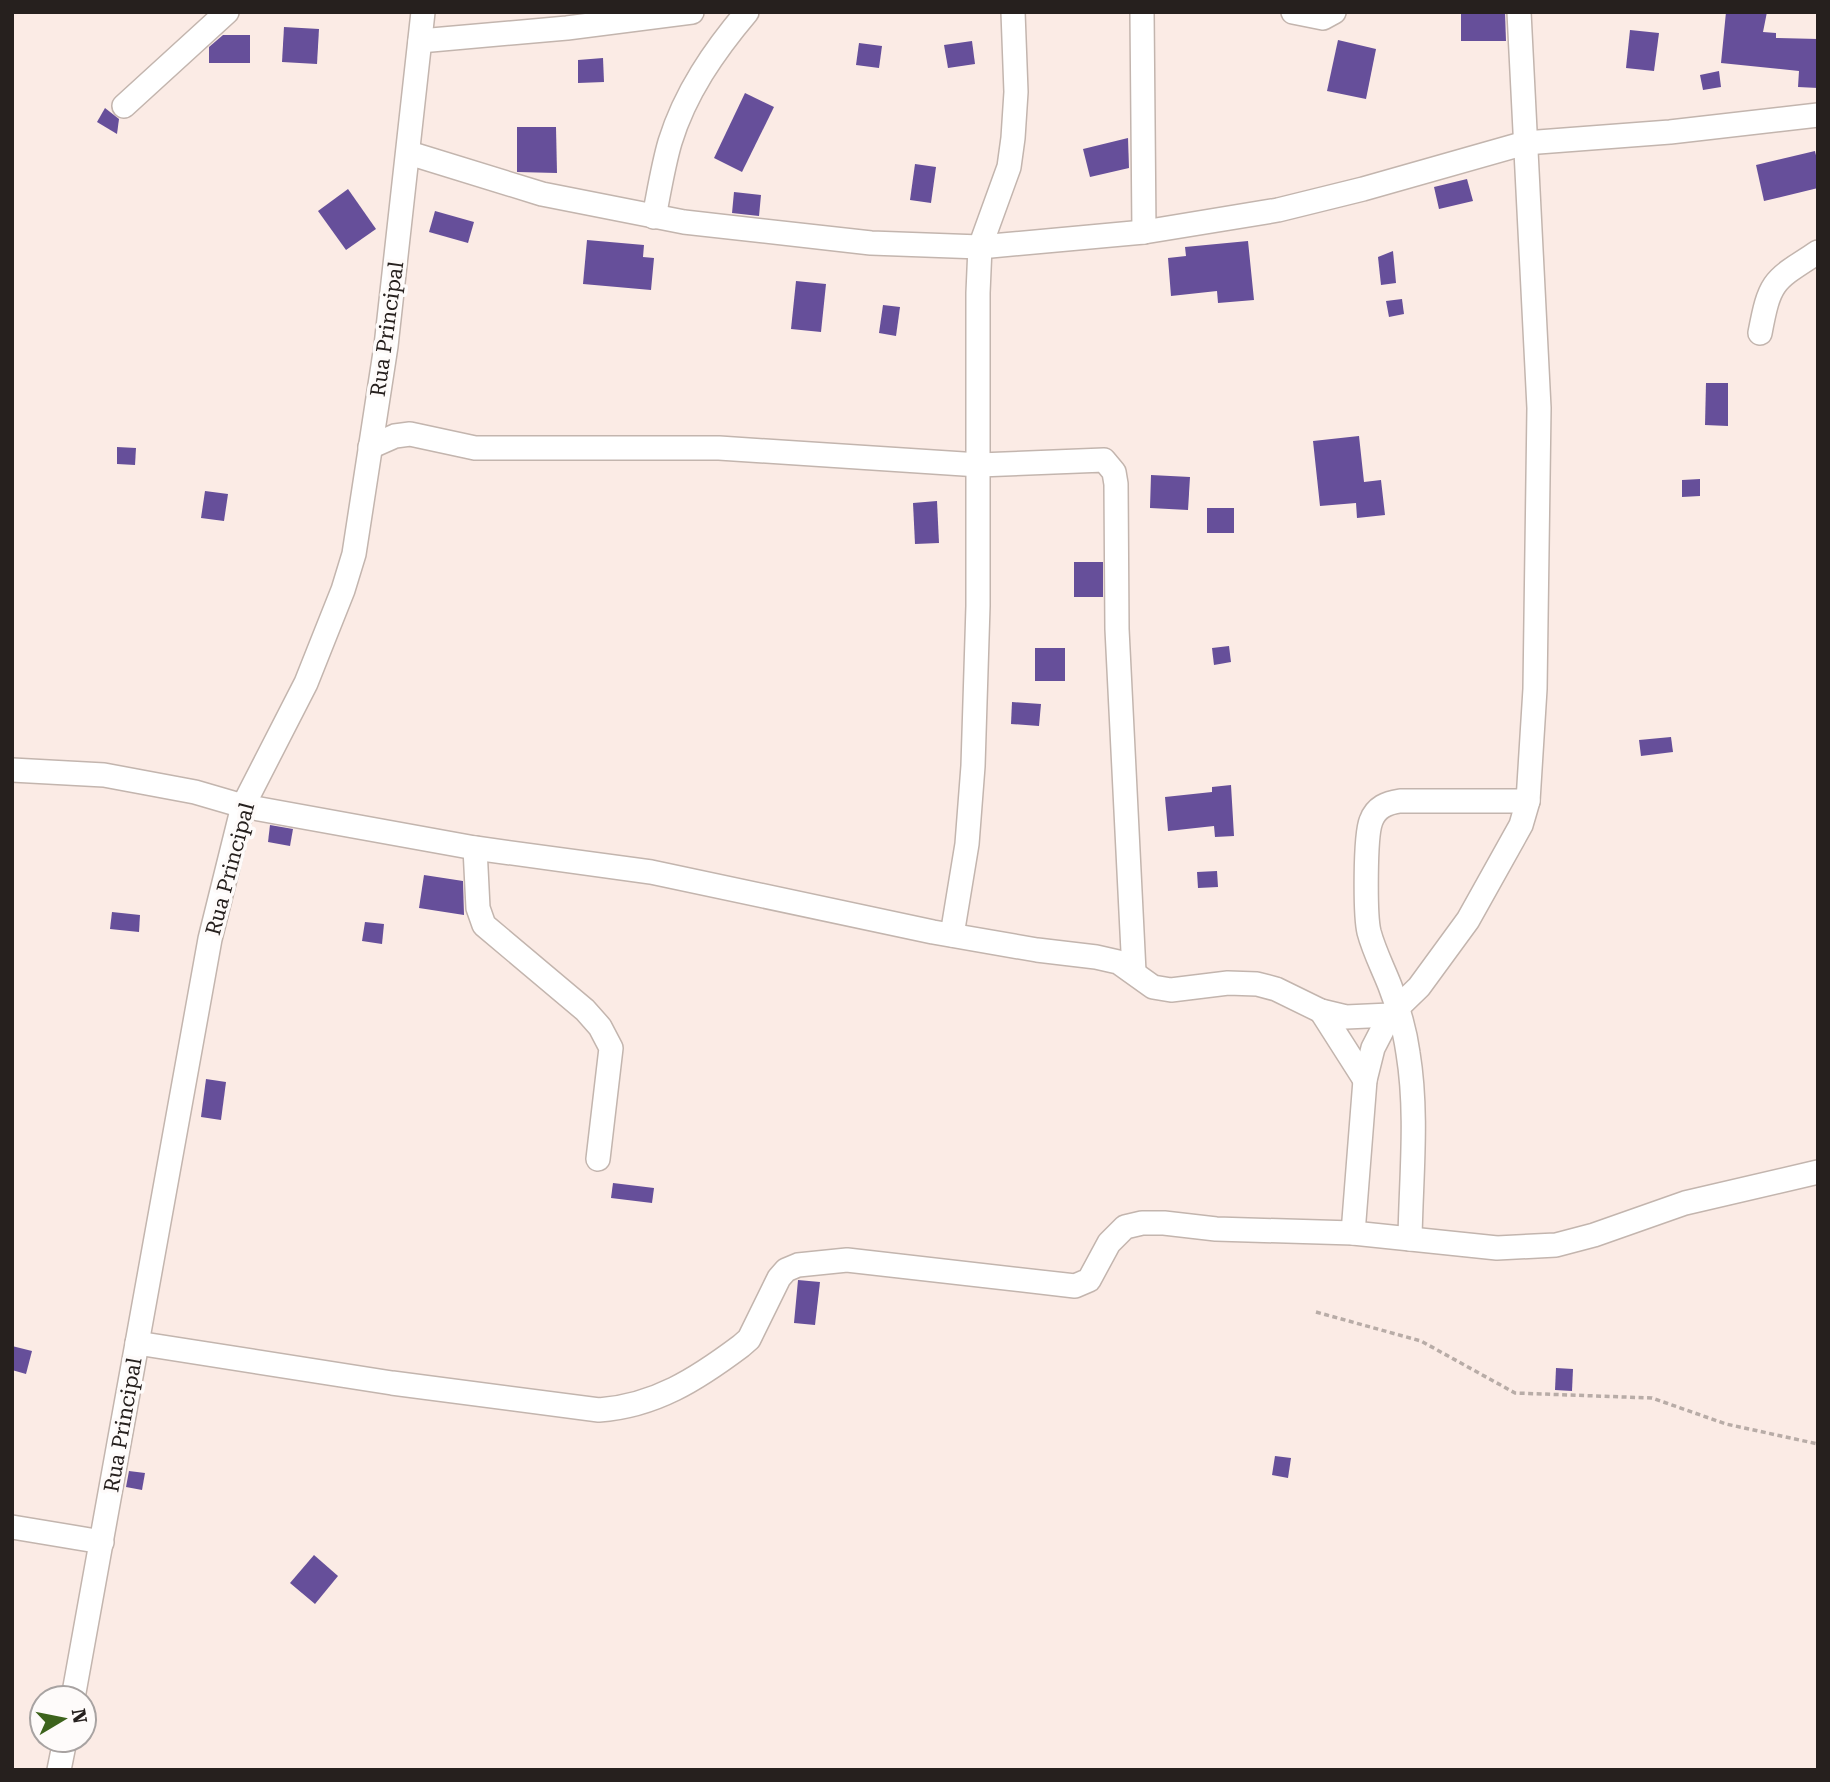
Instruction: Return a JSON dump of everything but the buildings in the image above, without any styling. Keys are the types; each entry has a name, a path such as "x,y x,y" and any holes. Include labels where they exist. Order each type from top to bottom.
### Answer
{"street":[{"path":"124,106 227,12"},
{"name":"Rua Principal","path":"76,1684 210,939 243,806 306,683 343,590 354,554 386,346 423,12"},
{"path":"420,41 567,28 692,12"},
{"path":"654,217 670,143 679,118 706,65 747,12"},
{"path":"952,935 967,844 973,766 980,247 1009,167 1016,92 1013,12"},
{"path":"1142,12 1144,232"},
{"path":"1293,12 1323,18 1334,12"},
{"path":"1353,1233 1365,1080 1373,1048 1394,1012 1419,987 1468,920 1521,825 1528,801 1535,689 1539,408 1519,12"},
{"path":"409,153 542,194 654,217 769,233 871,243 980,247 1144,232 1278,210 1525,143 1670,132 1818,115"},
{"path":"1760,333 1766,299 1772,286 1785,273 1818,252"},
{"path":"370,447 395,436 410,433 475,448 719,448 978,465 1104,460 1114,472 1116,629 1134,972"},
{"path":"12,770 104,775 195,792 243,806 475,848 651,873 952,935 1096,957 1118,962 1153,987 1171,990 1228,983 1257,984 1276,989 1321,1011 1346,1017 1394,1012"},
{"path":"1410,1239 1413,1098 1408,1052 1368,928 1367,873 1371,821 1386,803 1400,801 1528,801"},
{"path":"475,848 478,908 484,925 585,1010 600,1027 611,1048 598,1158"},
{"path":"1321,1011 1365,1080"},
{"path":"137,1343 392,1383 599,1410 622,1408 667,1394 741,1346 749,1339 779,1278 786,1270 798,1265 847,1260 1074,1286 1089,1280 1110,1243 1125,1227 1142,1223 1216,1229 1353,1233 1497,1248 1556,1245 1594,1235 1647,1214 1685,1203 1818,1172"},
{"path":"12,1527 102,1542"}],"path":[{"path":"1316,1312 1421,1342 1515,1393 1652,1398 1726,1424 1818,1444"}]}
